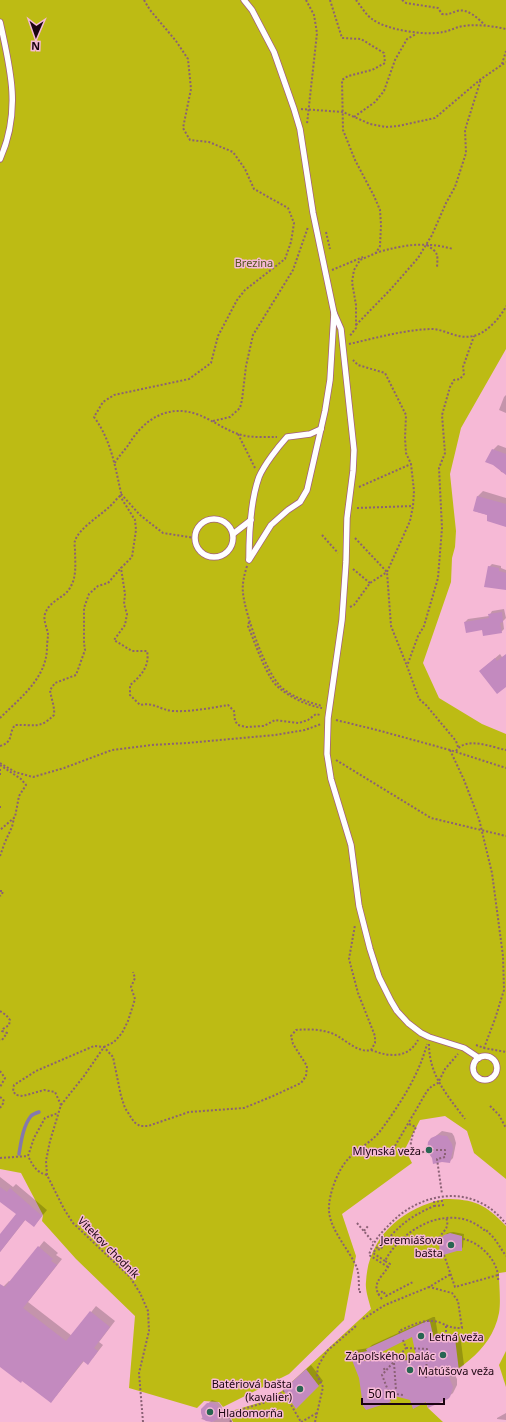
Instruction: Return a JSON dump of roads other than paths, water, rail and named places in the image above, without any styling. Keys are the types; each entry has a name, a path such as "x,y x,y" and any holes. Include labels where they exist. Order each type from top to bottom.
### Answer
{"lane":[{"path":"244,0 252,10 274,52 294,109 304,150 313,213 325,272 334,312 341,329 354,450 348,508 343,608 338,653 329,708 327,754 331,779 351,845 362,920 379,977 397,1011 408,1023 421,1033 464,1048 479,1058 488,1056 494,1060 497,1070 492,1078 484,1080 476,1076 474,1072 474,1064 479,1058"},
{"path":"0,22 10,72 13,106 10,132 7,144 0,159"},
{"path":"321,429 310,434 287,437 278,447 260,476 255,491 251,520 249,560 271,525 300,502 307,490 321,429 330,380 334,312"},
{"path":"212,519 217,519 227,524 232,534 233,538 230,548 223,555 218,556 207,555 202,552 199,549 195,538 198,528 202,524 212,519"},
{"path":"232,534 251,520"}],"waterway":[{"path":"19,1154 26,1124 31,1116 39,1112"}],"place":[{"name":"Mlynská veža","path":"429,1150"},
{"name":"Jeremiášova bašta","path":"451,1245"},
{"name":"Letná veža","path":"421,1336"},
{"name":"Zápoľského palác","path":"443,1355"},
{"name":"Matúšova veža","path":"410,1370"},
{"name":"Batériová bašta (kavalier)","path":"300,1389"},
{"name":"Hladomorňa","path":"210,1412"}],"park label":[{"name":"Brezina","path":"254,262"}]}
